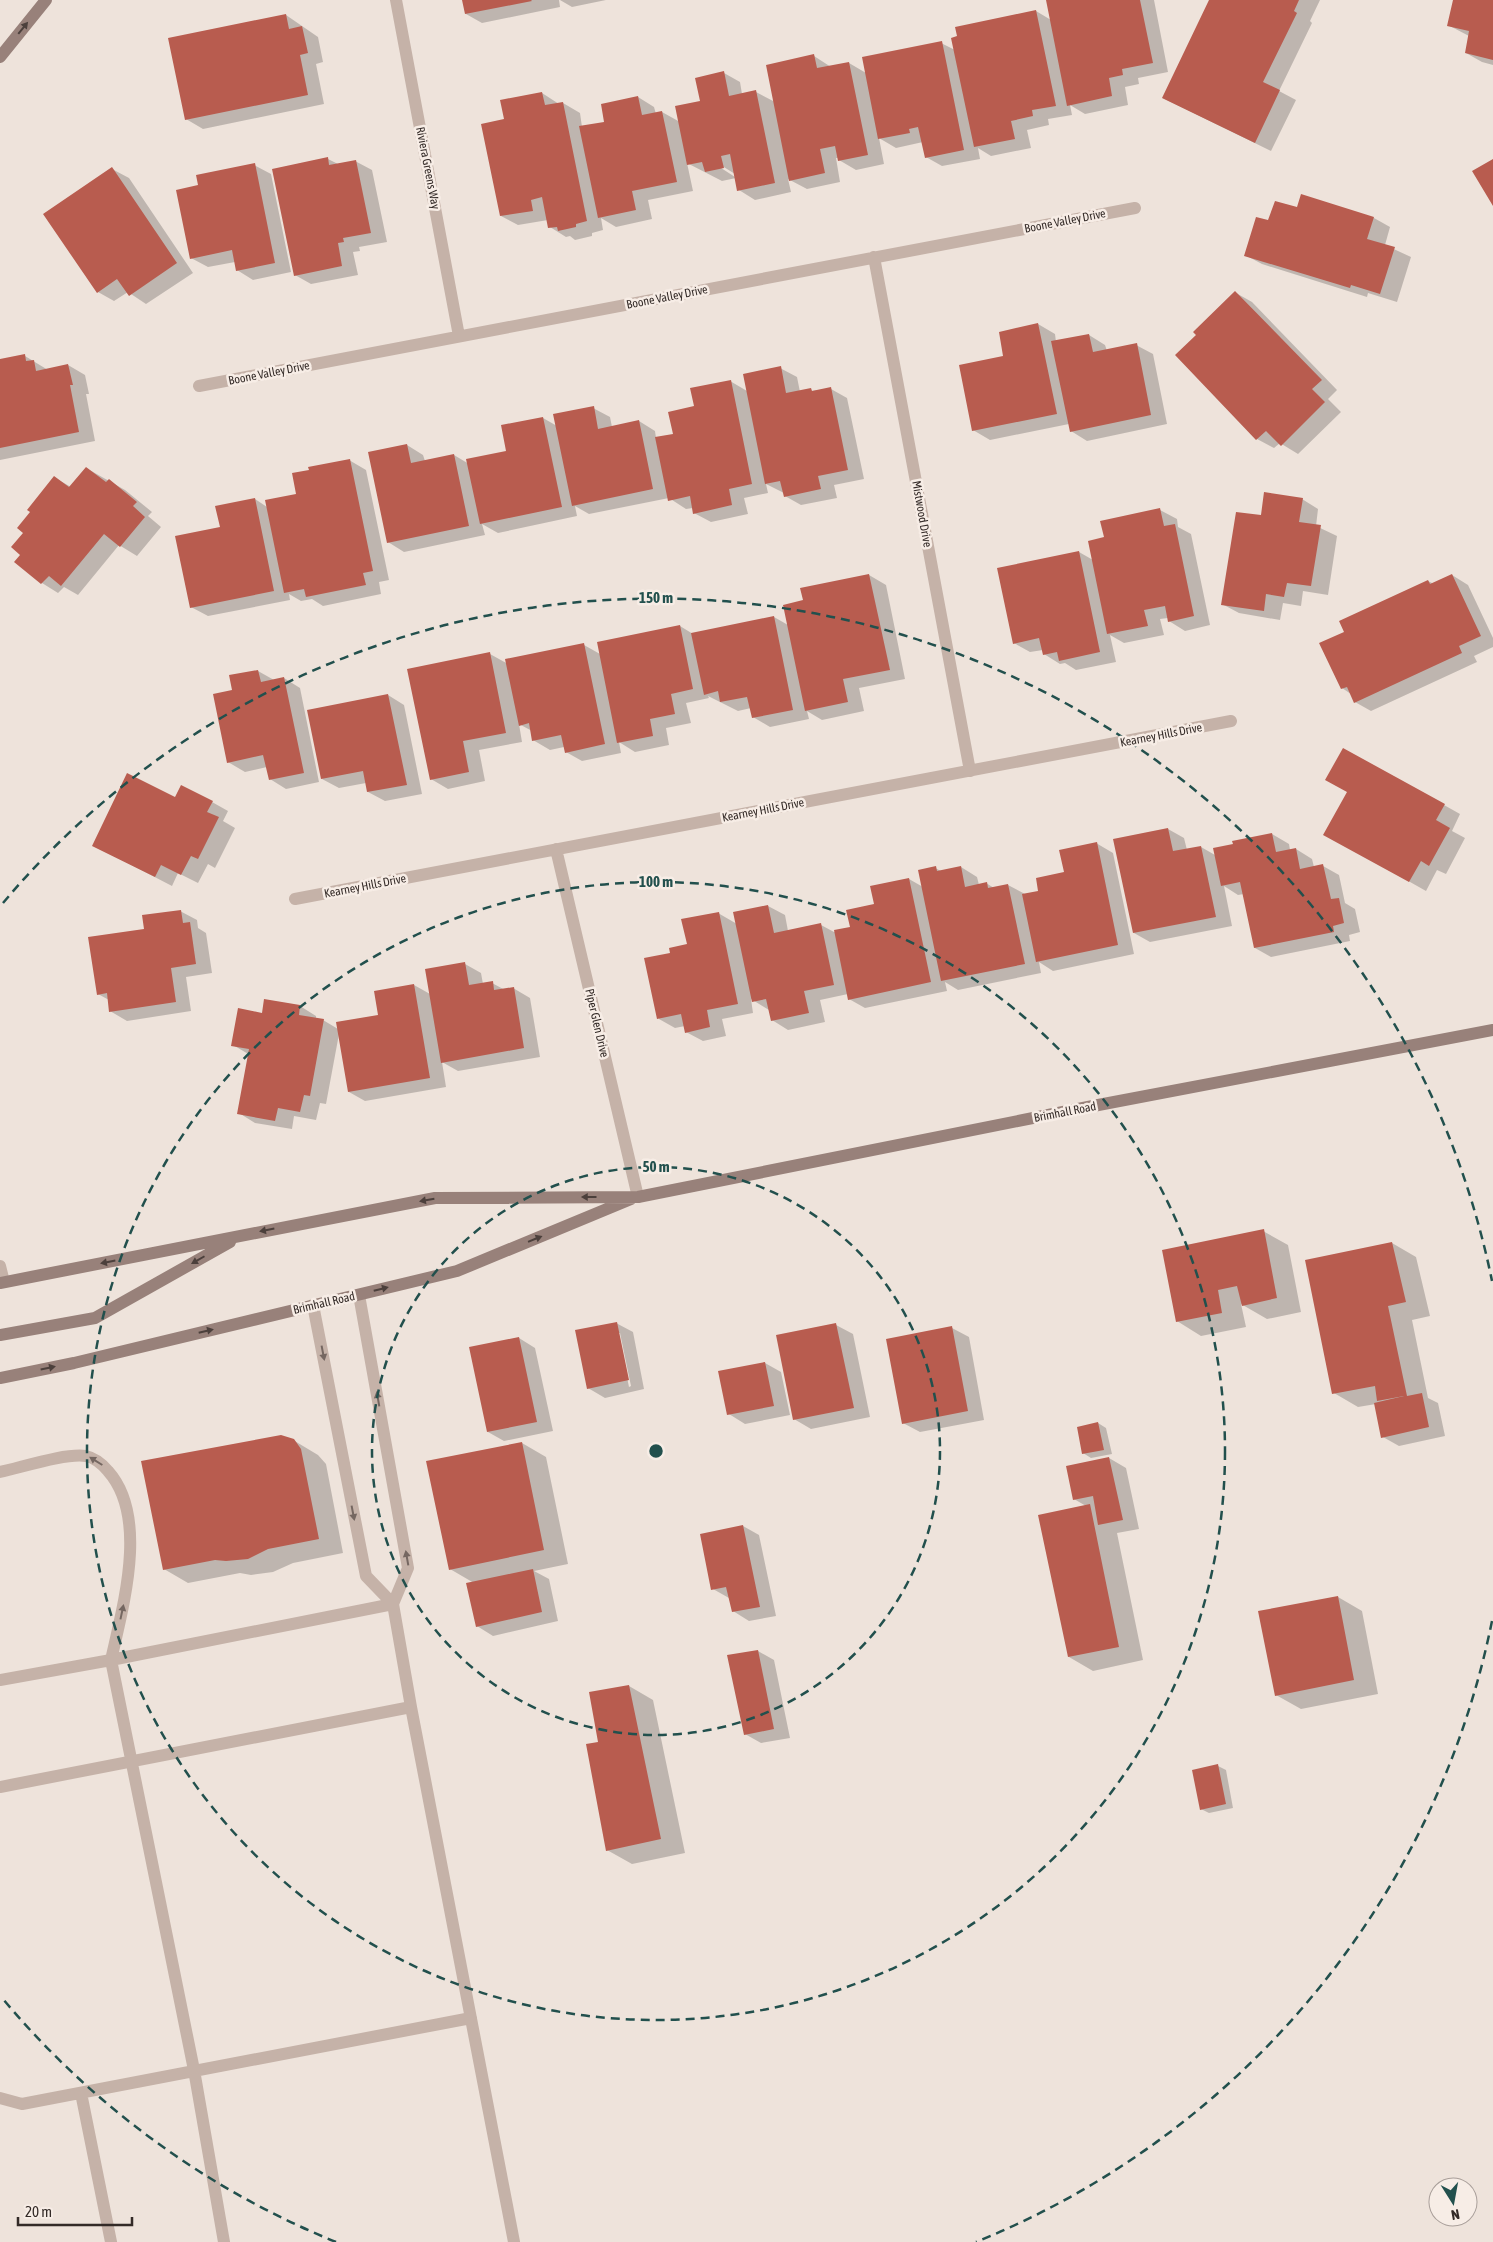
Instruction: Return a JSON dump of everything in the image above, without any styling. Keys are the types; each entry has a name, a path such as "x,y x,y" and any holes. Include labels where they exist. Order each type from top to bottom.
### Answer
{"street":[{"path":"0,57 46,0"},
{"name":"Riviera Greens Way","path":"396,0 459,336"},
{"name":"Boone Valley Drive","path":"198,386 1135,208"},
{"name":"Mistwood Drive","path":"874,258 970,771"},
{"name":"Kearney Hills Drive","path":"294,899 1231,721"},
{"name":"Piper Glen Drive","path":"556,850 638,1197"},
{"name":"Brimhall Road","path":"0,1378 74,1363 457,1271 638,1197 1093,1106 1493,1030"},
{"name":"Brimhall Road","path":"2,1282 435,1198 638,1197"},
{"path":"0,1335 95,1318 240,1235"},
{"path":"0,1266 2,1282"},
{"path":"359,1295 408,1568 393,1604 411,1707 514,2242"},
{"path":"314,1305 366,1576 393,1604"},
{"path":"0,1472 72,1456 88,1456 102,1465 114,1478 124,1500 131,1548 129,1577 111,1660 194,2070 224,2242"},
{"path":"0,1680 393,1604"},
{"path":"0,1787 411,1707"},
{"path":"0,2098 22,2104 81,2094 194,2070 471,2018"},
{"path":"81,2094 111,2242"}],"building":[{"path":"462,0 531,0 532,1 465,14"},
{"path":"1046,0 1140,0 1153,63 1122,69 1123,75 1109,78 1112,96 1067,106"},
{"path":"1209,0 1299,0 1294,11 1297,13 1263,82 1280,90 1255,143 1162,98"},
{"path":"1453,0 1493,0 1493,60 1465,53 1469,31 1447,26"},
{"path":"1036,10 1056,106 1032,110 1033,116 1011,121 1015,139 974,147 951,38 957,36 955,27"},
{"path":"286,14 289,29 302,26 308,53 300,55 308,95 185,120 168,38"},
{"path":"942,41 964,150 925,158 918,127 909,129 910,133 878,139 862,57"},
{"path":"814,54 817,68 849,62 868,155 838,161 835,146 820,149 825,173 789,181 766,65"},
{"path":"724,71 729,96 756,90 775,183 737,191 730,154 721,156 724,168 705,172 702,162 687,165 675,106 700,101 695,78"},
{"path":"542,92 545,105 563,102 587,221 576,224 576,227 558,231 557,227 548,228 542,197 531,200 533,211 500,216 481,124 504,119 500,100"},
{"path":"638,96 642,115 662,111 677,182 632,191 636,210 598,218 579,126 604,122 601,104"},
{"path":"328,157 329,165 356,160 371,233 343,238 344,242 338,243 342,266 294,276 272,169"},
{"path":"1493,159 1493,206 1472,171"},
{"path":"255,163 275,263 236,271 232,250 190,259 176,190 198,185 196,175"},
{"path":"112,167 177,263 129,296 117,279 97,293 43,214"},
{"path":"1301,194 1374,217 1367,239 1395,247 1380,294 1351,285 1350,288 1244,256 1256,217 1268,220 1275,201 1297,207"},
{"path":"1235,291 1322,380 1312,389 1325,402 1281,446 1266,431 1256,440 1175,355 1196,335 1193,332"},
{"path":"1038,323 1057,414 972,431 959,365 1003,356 999,332"},
{"path":"1089,334 1093,352 1137,343 1151,415 1070,432 1051,341"},
{"path":"25,354 26,361 34,360 36,371 68,364 73,385 70,385 79,432 0,448 0,359"},
{"path":"781,366 786,393 811,388 812,391 831,387 848,470 818,476 821,489 784,497 780,481 765,484 743,374"},
{"path":"731,380 752,484 729,489 732,505 693,514 690,496 668,501 655,437 673,434 668,412 694,406 690,388"},
{"path":"594,406 598,429 639,420 653,489 572,506 553,414"},
{"path":"543,417 562,507 480,524 466,459 506,451 501,425"},
{"path":"407,444 411,463 454,454 469,526 387,543 368,452"},
{"path":"350,459 373,571 363,573 366,585 306,597 304,589 284,593 265,500 296,494 292,473 309,470 308,467"},
{"path":"86,467 106,482 109,479 137,502 133,506 145,517 120,547 104,534 61,586 49,576 41,584 14,562 20,555 11,547 23,533 17,528 30,512 27,510 54,476 69,487"},
{"path":"1264,492 1303,498 1299,522 1321,525 1311,586 1287,583 1284,597 1266,594 1264,611 1221,605 1236,512 1261,515"},
{"path":"255,498 274,591 190,608 175,536 220,527 215,506"},
{"path":"1160,508 1164,526 1175,524 1194,616 1168,622 1165,606 1144,610 1148,626 1107,634 1088,541 1104,537 1100,521"},
{"path":"1079,551 1100,652 1059,661 1057,652 1043,655 1039,638 1013,644 997,568"},
{"path":"869,574 890,670 843,679 848,702 805,711 783,605 803,600 800,588"},
{"path":"1452,574 1481,636 1459,646 1462,653 1354,703 1347,687 1341,689 1319,643 1344,632 1339,621 1428,580 1430,584"},
{"path":"774,616 793,710 752,718 747,697 720,702 718,691 704,695 691,633"},
{"path":"680,625 693,689 671,694 675,714 650,719 653,736 617,743 597,642"},
{"path":"584,643 605,744 565,753 561,735 532,741 529,723 519,726 505,659"},
{"path":"490,652 506,733 463,741 469,772 430,780 407,669"},
{"path":"258,670 261,682 284,677 304,773 269,780 263,755 227,763 213,694 232,690 229,675"},
{"path":"388,694 407,785 367,792 363,771 321,779 307,710"},
{"path":"1343,748 1445,804 1436,820 1450,828 1429,866 1421,861 1409,882 1323,835 1347,792 1325,780"},
{"path":"127,773 175,797 181,785 213,801 207,812 219,817 198,859 191,856 181,875 161,865 155,877 92,846"},
{"path":"1168,828 1173,851 1201,846 1216,917 1133,933 1113,839"},
{"path":"1272,833 1276,852 1296,848 1300,869 1323,864 1331,899 1339,898 1344,923 1333,926 1334,932 1254,948 1240,882 1221,886 1213,848 1233,844 1232,841"},
{"path":"1097,842 1118,945 1036,962 1022,894 1038,891 1036,878 1064,872 1059,850"},
{"path":"936,866 937,871 961,866 965,887 987,882 988,888 1008,884 1025,964 941,981 918,870"},
{"path":"909,878 931,982 848,1000 834,930 850,927 846,910 874,904 870,886"},
{"path":"768,905 774,933 821,923 834,985 804,991 809,1013 771,1021 766,999 752,1002 733,912"},
{"path":"181,910 183,923 190,922 196,964 171,968 176,1002 109,1012 107,993 97,995 88,937 144,929 142,915"},
{"path":"719,912 738,1004 707,1010 710,1027 685,1033 681,1014 657,1019 644,958 670,953 669,948 687,944 681,919"},
{"path":"465,962 469,985 493,981 494,990 514,987 524,1048 441,1063 425,969"},
{"path":"414,984 430,1078 348,1092 336,1022 378,1015 374,991"},
{"path":"264,999 300,1005 299,1015 324,1019 310,1096 304,1095 300,1112 278,1108 275,1121 237,1114 249,1049 231,1046 238,1008 262,1013"},
{"path":"1264,1229 1277,1298 1242,1306 1237,1286 1218,1290 1222,1313 1176,1322 1162,1250"},
{"path":"1392,1242 1406,1302 1388,1306 1407,1396 1422,1393 1429,1427 1381,1438 1374,1403 1404,1396 1377,1401 1375,1386 1332,1394 1305,1260"},
{"path":"617,1322 629,1380 587,1389 575,1330"},
{"path":"836,1323 854,1408 793,1420 776,1335"},
{"path":"952,1326 968,1411 902,1424 886,1339"},
{"path":"519,1337 537,1422 487,1432 469,1347"},
{"path":"765,1362 774,1406 727,1415 718,1371"},
{"path":"1098,1422 1104,1450 1082,1454 1077,1427"},
{"path":"281,1435 294,1439 301,1449 319,1539 268,1549 248,1559 215,1560 163,1570 141,1461"},
{"path":"522,1442 544,1550 449,1570 426,1461"},
{"path":"1109,1457 1123,1520 1098,1525 1093,1496 1073,1500 1066,1466"},
{"path":"1090,1504 1119,1647 1068,1657 1038,1515"},
{"path":"743,1525 760,1607 732,1612 726,1587 711,1590 700,1534"},
{"path":"533,1569 542,1612 476,1627 466,1583"},
{"path":"1338,1596 1354,1680 1275,1696 1258,1611"},
{"path":"758,1650 774,1729 744,1735 727,1655"},
{"path":"629,1685 661,1839 606,1851 586,1744 598,1742 589,1692"},
{"path":"1218,1764 1226,1804 1200,1810 1192,1770"}]}
